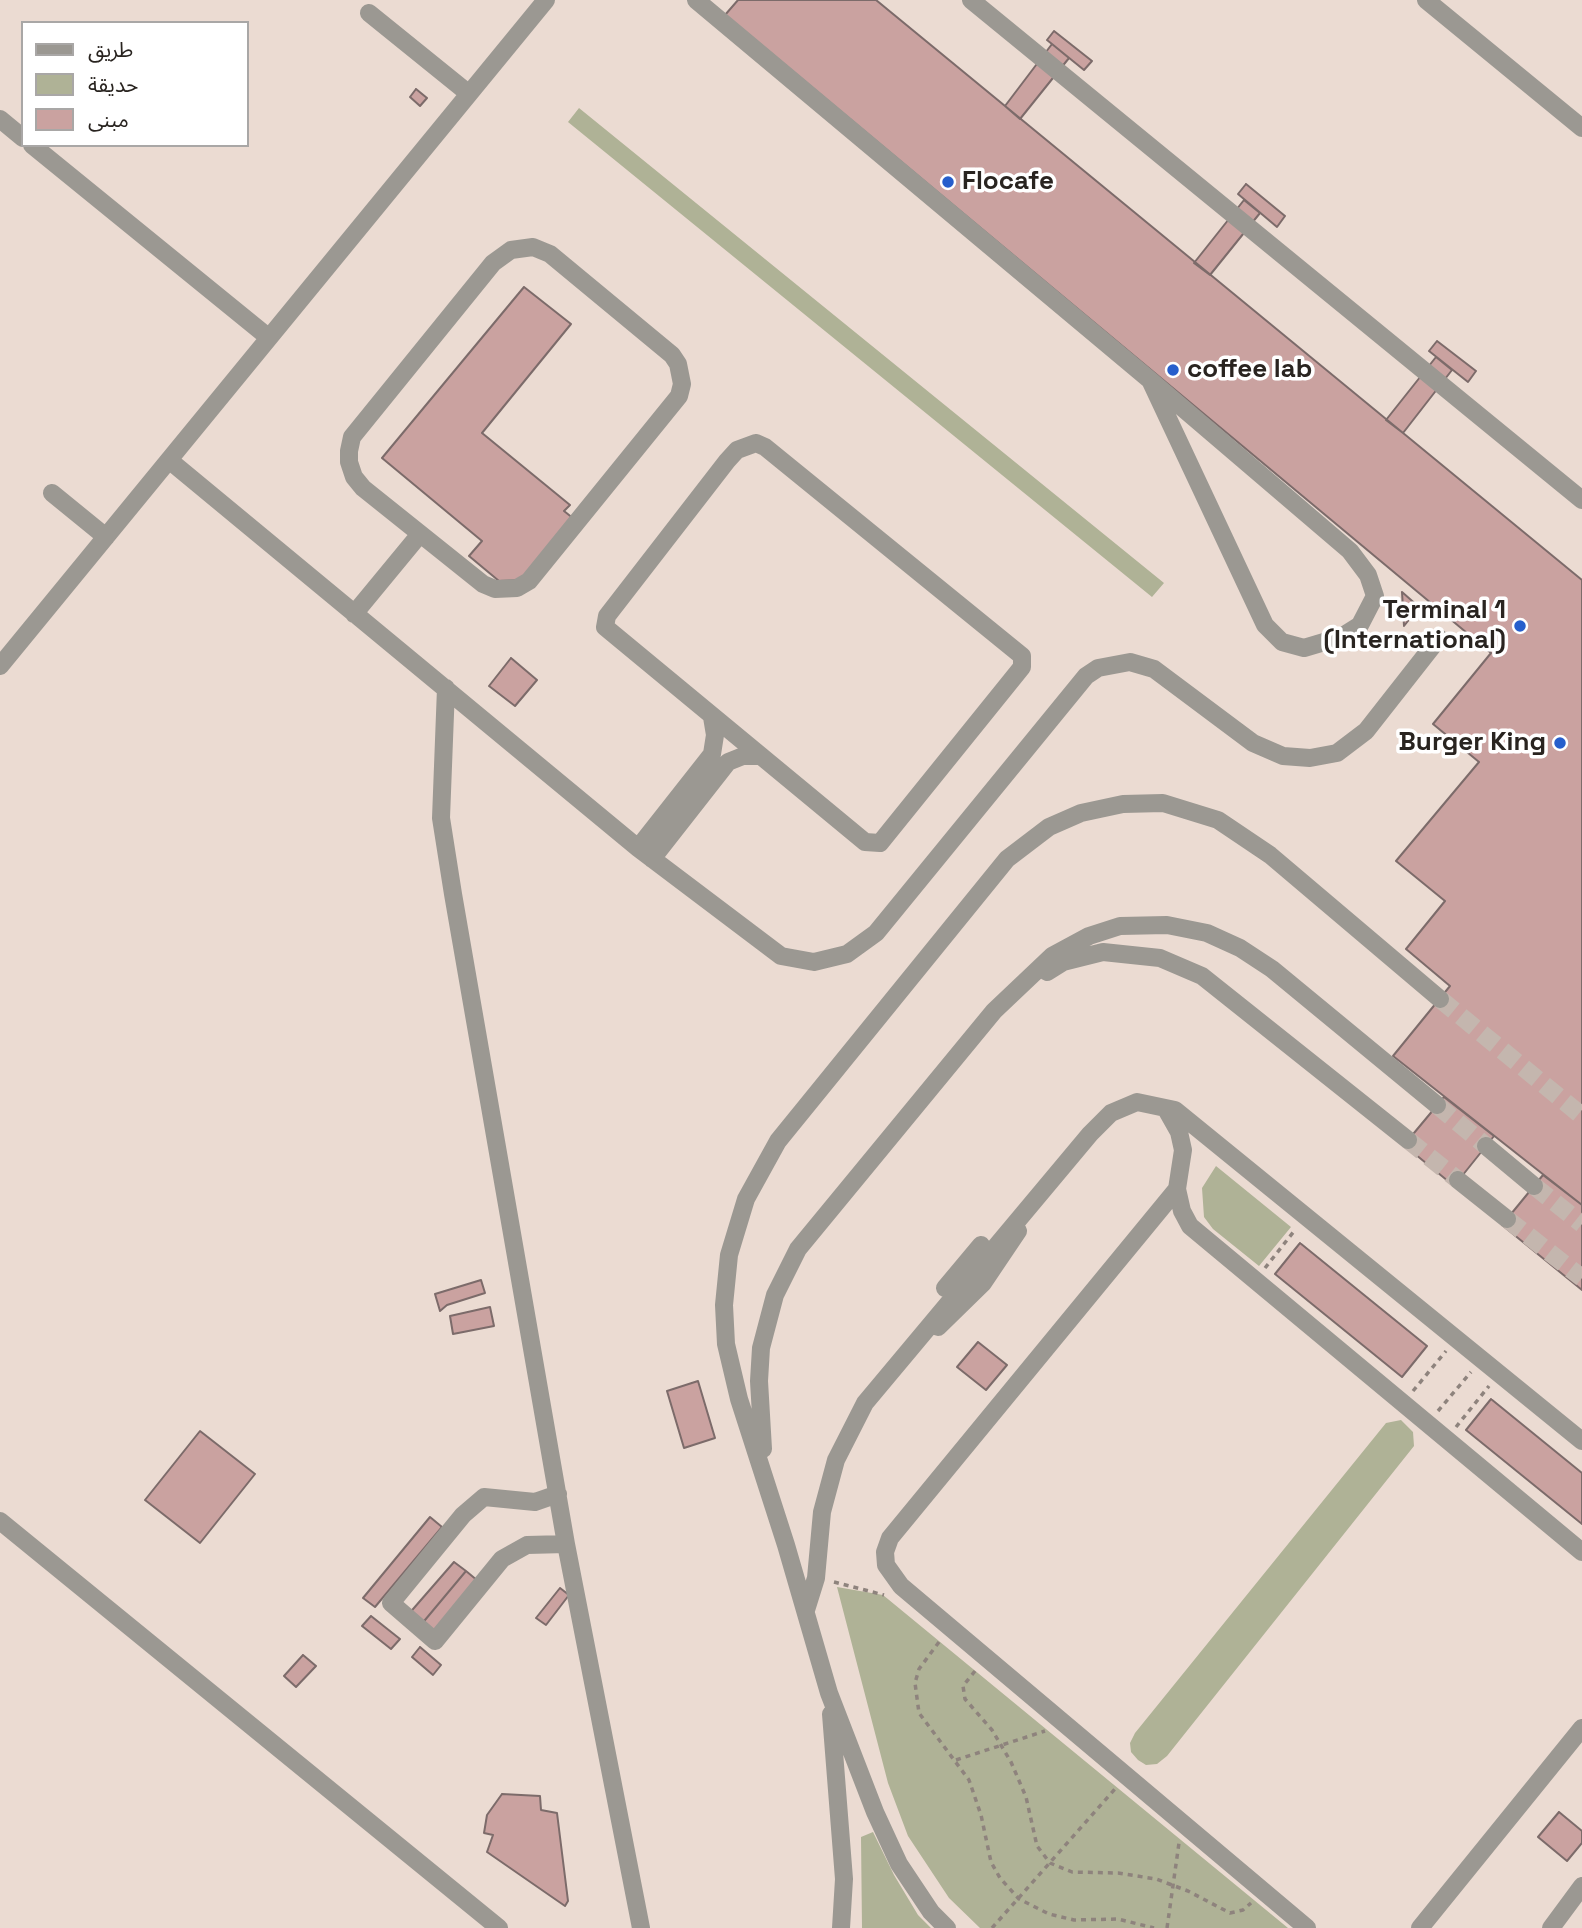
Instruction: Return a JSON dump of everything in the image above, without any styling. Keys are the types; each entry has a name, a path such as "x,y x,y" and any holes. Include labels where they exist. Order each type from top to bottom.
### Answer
{"lane":[{"path":"0,666 546,0"},
{"path":"696,0 1150,380 1350,551 1368,575 1375,596 1360,625 1341,637 1304,648 1282,642 1265,625 1150,380"},
{"path":"971,0 1582,500"},
{"path":"1426,0 1582,128"},
{"path":"369,13 468,93"},
{"path":"0,119 21,136"},
{"path":"34,147 268,337"},
{"path":"533,247 551,254 672,355 681,374 678,396 529,581 517,588 495,589 420,534 363,488 354,477 349,462 352,437 493,263 511,250 533,247"},
{"path":"746,444 765,447 1022,656 1022,667 880,843 865,842 760,756 608,632 605,622 705,488 737,450 746,444"},
{"path":"169,460 645,853 781,956 814,962 847,954 876,933 1086,676 1098,668 1130,662 1154,669 1175,682 1253,743 1283,756 1310,758 1337,753 1366,731 1439,638"},
{"path":"52,493 106,537"},
{"path":"354,614 420,534"},
{"path":"446,688 441,818 566,1544 641,1928"},
{"path":"645,853 712,754 715,735 712,717"},
{"path":"645,853 728,762 743,756 760,756"},
{"path":"947,1928 931,1912 899,1864 874,1812 829,1693 768,1485 738,1399 726,1344 724,1305 729,1255 746,1199 778,1141 1007,859 1049,827 1081,813 1124,804 1163,803 1218,820 1270,855 1440,999"},
{"path":"768,1485 759,1381 761,1348 775,1295 798,1249 994,1011 1052,956 1089,936 1120,926 1167,925 1207,933 1240,948 1272,969 1437,1105"},
{"path":"994,1011 1030,982 1063,962 1103,952 1160,958 1202,976 1408,1140"},
{"path":"806,1610 816,1577 822,1511 836,1460 865,1402 1033,1199 1111,1113 1137,1102 1175,1110 1582,1441"},
{"path":"1165,1107 1179,1132 1183,1150 1177,1189 1190,1226 1582,1552"},
{"path":"1486,1146 1534,1186"},
{"path":"1458,1180 1507,1219"},
{"path":"1177,1189 890,1538 885,1552 886,1564 891,1576 910,1594 1307,1928"},
{"path":"558,1494 535,1502 484,1497 463,1515 391,1603 435,1641 502,1559 527,1545 566,1544"},
{"path":"0,1521 499,1928"},
{"path":"829,1693 844,1879 841,1928"},
{"path":"1420,1928 1582,1728"},
{"path":"1575,1900 1582,1877"},
{"path":"1552,1928 1575,1900 1582,1886"}],"path":[{"path":"1256,1281 1305,1216"},
{"path":"1403,1403 1456,1338"},
{"path":"1428,1424 1482,1359"},
{"path":"1446,1439 1500,1374"},
{"path":"816,1577 887,1595"},
{"path":"939,1641 919,1669 915,1699 922,1721 956,1760 976,1797 991,1862 1000,1878 1019,1899 1063,1918 1118,1919 1154,1928"},
{"path":"975,1671 963,1686 963,1693 1002,1746 1026,1797 1037,1846 1050,1863 1072,1872 1127,1874 1173,1885 1230,1913 1243,1910 1253,1900"},
{"path":"956,1760 1047,1730"},
{"path":"992,1928 1116,1787"},
{"path":"1167,1928 1180,1839"}],"green space":[{"path":"579,108 1164,583 1152,597 568,122"},
{"path":"1216,1166 1291,1227 1259,1266 1213,1229 1204,1217 1202,1188"},
{"path":"1401,1420 1413,1432 1414,1446 1167,1756 1157,1764 1146,1765 1138,1760 1131,1752 1130,1743 1135,1733 1386,1423"},
{"path":"837,1587 883,1595 1288,1928 980,1928 949,1898 908,1836 888,1783"},
{"path":"873,1832 918,1915 931,1928 862,1928 861,1837"}],"building":[{"name":"Terminal 1 (International)","path":"738,0 876,0 1582,580 1582,1205 1393,1056 1450,986 1406,949 1445,901 1396,861 1479,762 1433,724 1491,653 725,15"},
{"path":"1054,31 1092,61 1084,70 1047,40"},
{"path":"1052,44 1069,58 1020,119 1005,106"},
{"path":"416,89 427,98 420,106 410,97"},
{"path":"1246,184 1285,216 1277,227 1238,194"},
{"path":"1244,200 1260,213 1210,275 1194,263"},
{"path":"524,287 571,324 482,433 570,505 564,511 574,519 524,580 499,581 469,556 482,541 382,458"},
{"path":"1437,341 1476,371 1468,382 1429,351"},
{"path":"1436,357 1452,370 1403,433 1386,420"},
{"path":"1402,592 1419,607 1404,626"},
{"path":"511,658 537,680 515,706 489,686"},
{"path":"1444,1097 1494,1136 1454,1186 1404,1145"},
{"path":"1543,1175 1582,1205 1582,1290 1502,1225"},
{"path":"1300,1243 1427,1346 1402,1377 1275,1274"},
{"path":"481,1280 485,1293 447,1305 440,1311 435,1294"},
{"path":"490,1307 494,1326 453,1334 450,1316"},
{"path":"978,1342 1007,1365 986,1390 957,1367"},
{"path":"698,1381 715,1438 684,1448 667,1391"},
{"path":"1491,1399 1582,1473 1582,1524 1466,1430"},
{"path":"200,1431 255,1474 200,1543 145,1500"},
{"path":"430,1517 442,1527 375,1607 363,1598"},
{"path":"454,1562 466,1571 420,1626 407,1616"},
{"path":"466,1571 478,1581 431,1636 420,1626"},
{"path":"560,1588 569,1595 546,1625 536,1618"},
{"path":"371,1616 400,1639 391,1649 362,1626"},
{"path":"420,1647 441,1665 433,1675 412,1657"},
{"path":"303,1655 316,1666 296,1687 284,1676"},
{"path":"502,1794 540,1796 541,1810 557,1813 568,1901 565,1906 487,1852 493,1835 484,1833 487,1815"},
{"path":"1559,1812 1582,1831 1582,1843 1567,1861 1538,1837"}],"tunnel":[{"path":"1440,999 1582,1116"},
{"path":"1437,1105 1486,1146"},
{"path":"1408,1140 1458,1180"},
{"path":"1534,1186 1582,1224"},
{"path":"1507,1219 1582,1278"}],"place":[{"name":"Flocafe","path":"948,182"},
{"name":"coffee lab","path":"1173,370"},
{"name":"Terminal 1 (International)","path":"1520,626"},
{"name":"Burger King","path":"1560,743"}]}
